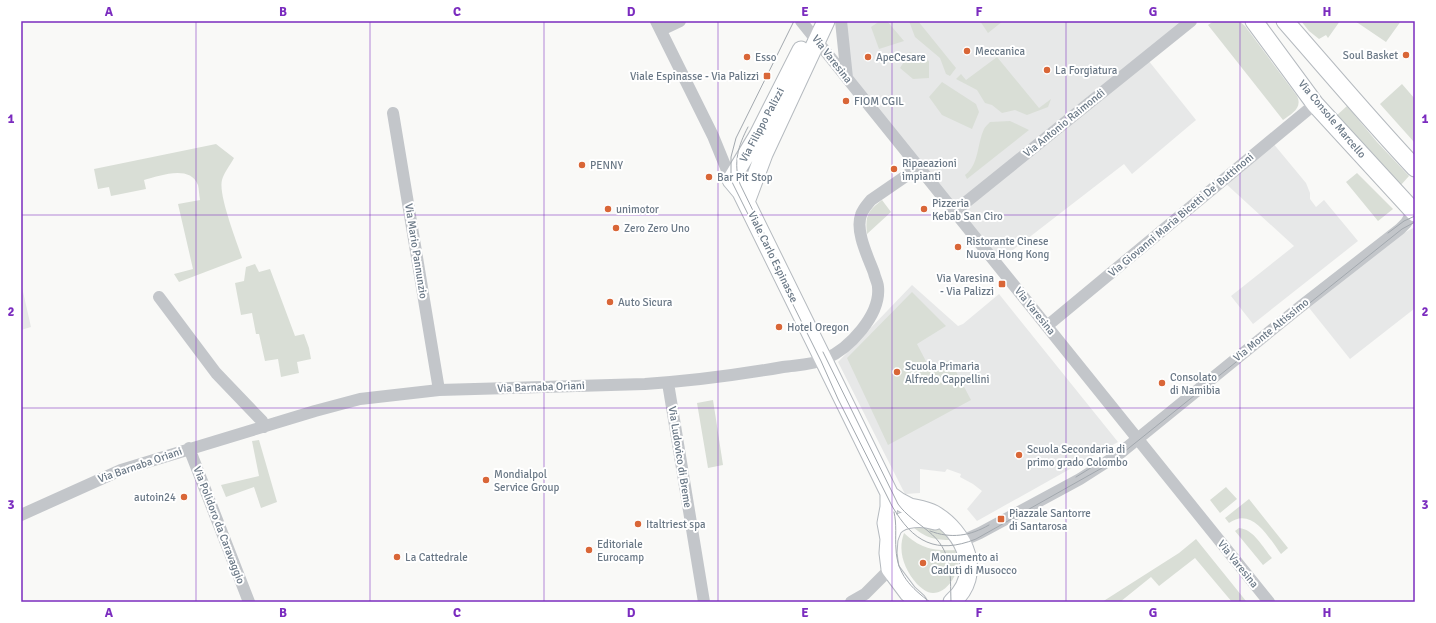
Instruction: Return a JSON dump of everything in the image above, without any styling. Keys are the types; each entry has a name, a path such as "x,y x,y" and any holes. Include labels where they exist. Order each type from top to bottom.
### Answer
{"street":[{"path":"658,26 680,21"},
{"name":"Via Varesina","path":"802,21 1269,602"},
{"name":"Via Filippo Palizzi","path":"746,202 764,154 826,21"},
{"path":"841,21 847,78"},
{"name":"Via Antonio Raimondi","path":"955,211 1192,21"},
{"name":"Via Console Marcello","path":"1254,21 1315,104 1412,214"},
{"path":"1285,21 1334,76 1370,120 1415,168"},
{"name":"Viale Carlo Espinasse","path":"658,26 713,136 731,180 741,192 822,361 889,494"},
{"name":"Via Filippo Palizzi","path":"731,180 758,135 802,48 817,39"},
{"name":"Via Giovanni Maria Bicetti De' Buttinoni","path":"1047,326 1315,104"},
{"name":"Via Mario Pannunzio","path":"393,113 439,390"},
{"name":"Via Filippo Palizzi","path":"731,180 743,174 764,154"},
{"path":"822,361 840,351 856,335 867,322 875,308 878,298 878,286 860,235 860,215 865,206 872,200 919,167"},
{"name":"Via Monte Altissimo","path":"957,536 980,533 1080,478 1119,454 1300,307 1400,229 1412,214"},
{"path":"159,297 216,373 262,421 264,427"},
{"name":"Via Barnaba Oriani","path":"21,515 121,470 189,448 360,399 439,390 668,383 737,375 822,361"},
{"name":"Via Ludovico di Breme","path":"668,383 704,602"},
{"name":"Via Polidoro da Caravaggio","path":"189,448 249,602"},
{"path":"889,494 908,506 932,513 942,519 957,536 968,558 968,573 962,590 953,601"},
{"path":"889,494 889,508 886,523 889,539 888,553 890,569 908,593 918,602"},
{"path":"889,539 894,527 903,522 922,518 936,521 957,536"},
{"path":"851,602 865,594 890,569"}],"shaded area":[{"path":"843,21 1187,21 953,209 848,77"},
{"path":"880,21 887,21 904,41 879,49 871,27"},
{"path":"909,21 918,21 956,68 950,76 946,74 940,58 915,37"},
{"path":"980,21 1003,21 988,33"},
{"path":"1214,21 1239,21 1245,26 1297,96 1298,104 1293,113 1283,120 1208,25"},
{"path":"1301,21 1340,21 1328,38 1326,35 1319,39 1309,31"},
{"path":"1355,21 1401,21 1386,42"},
{"path":"910,52 929,61 929,78 913,79 900,68"},
{"path":"997,57 1039,108 1051,99 1048,107 1027,115 1015,110 1002,113 992,105 985,103 977,90 956,79 961,74 966,80"},
{"path":"1148,60 1196,120 1132,174 1124,164 996,263 956,213"},
{"path":"942,82 976,104 979,112 972,129 942,115 929,97"},
{"path":"1402,84 1415,99 1414,142 1380,104"},
{"path":"1347,106 1377,142 1409,176 1400,186 1336,116"},
{"path":"1010,121 1029,130 967,179 965,175 973,166 985,127 990,122"},
{"path":"1272,142 1306,183 1310,193 1310,199 1316,207 1324,200 1358,241 1253,324 1231,296 1294,246 1224,182"},
{"path":"216,144 234,158 223,177 222,187 225,207 242,258 179,282 174,274 193,269 178,204 200,200 198,185 194,179 181,173 166,174 144,180 146,189 111,196 109,187 98,189 94,169"},
{"path":"1357,173 1393,209 1378,221 1346,182"},
{"path":"882,200 891,212 867,234 868,214 873,207"},
{"path":"1415,227 1415,310 1414,309 1350,359 1306,304 1402,234"},
{"path":"255,264 259,272 270,269 295,336 304,334 311,359 297,362 299,373 281,377 278,359 265,361 259,334 256,334 252,313 241,315 235,283 244,281 246,267"},
{"path":"21,283 31,327 21,330"},
{"path":"912,285 958,326 963,324 999,294 1118,442 977,521 967,509 982,491 960,477 961,474 947,469 945,472 920,469 920,493 905,494 838,362"},
{"path":"912,292 946,326 917,344 930,369 950,360 971,400 888,445 847,358"},
{"path":"713,400 723,465 708,468 697,403"},
{"path":"259,440 277,502 261,508 254,487 226,497 221,485 259,476 252,441"},
{"path":"1226,487 1237,499 1220,513 1210,500"},
{"path":"1249,499 1288,548 1281,554 1259,526 1252,521 1245,518 1237,519 1229,523 1225,518"},
{"path":"912,526 938,528 946,531 952,540 930,538"},
{"path":"1239,528 1244,529 1254,535 1272,558 1263,565 1235,531"},
{"path":"904,533 916,543 928,548 957,550 958,567 954,578 943,590 933,593 929,592 920,587 913,579 903,560 901,547"},
{"path":"1196,539 1246,601 1232,602 1195,558 1159,586 1151,577 1120,602 1102,602 1179,553"}],"tram line":[{"path":"794,21 736,138 731,157 731,180 892,506 908,529 927,542 949,546 962,544 976,539 1109,464 1402,229 1415,222"},
{"path":"748,127 739,148 737,162 738,176 740,184 782,270"},
{"path":"1388,233 1404,221 1415,216"},
{"path":"823,352 898,504 942,546 950,572 951,602"},
{"path":"1076,477 1102,461"},
{"path":"894,512 896,549 899,566 906,580 911,586 930,602"},
{"path":"930,531 953,536 975,532 989,525"}],"place":[{"name":"Meccanica","path":"967,51"},
{"name":"Soul Basket","path":"1406,55"},
{"name":"Esso","path":"747,57"},
{"name":"ApeCesare","path":"868,57"},
{"name":"La Forgiatura","path":"1047,70"},
{"name":"Viale Espinasse - Via Palizzi","path":"767,76"},
{"name":"FIOM CGIL","path":"846,101"},
{"name":"PENNY","path":"582,165"},
{"name":"Ripaeazioni impianti","path":"894,169"},
{"name":"Bar Pit Stop","path":"709,177"},
{"name":"unimotor","path":"608,209"},
{"name":"Pizzeria Kebab San Ciro","path":"924,209"},
{"name":"Zero Zero Uno","path":"616,228"},
{"name":"Ristorante Cinese Nuova Hong Kong","path":"958,247"},
{"name":"Via Varesina - Via Palizzi","path":"1002,284"},
{"name":"Auto Sicura","path":"610,302"},
{"name":"Hotel Oregon","path":"779,327"},
{"name":"Scuola Primaria Alfredo Cappellini","path":"897,372"},
{"name":"Consolato di Namibia","path":"1162,383"},
{"name":"Scuola Secondaria di primo grado Colombo","path":"1019,455"},
{"name":"Mondialpol Service Group","path":"486,480"},
{"name":"autoin24","path":"184,497"},
{"name":"Piazzale Santorre di Santarosa","path":"1001,519"},
{"name":"Italtriest spa","path":"638,524"},
{"name":"Editoriale Eurocamp","path":"589,550"},
{"name":"La Cattedrale","path":"397,557"},
{"name":"Monumento ai Caduti di Musocco","path":"923,563"}]}
